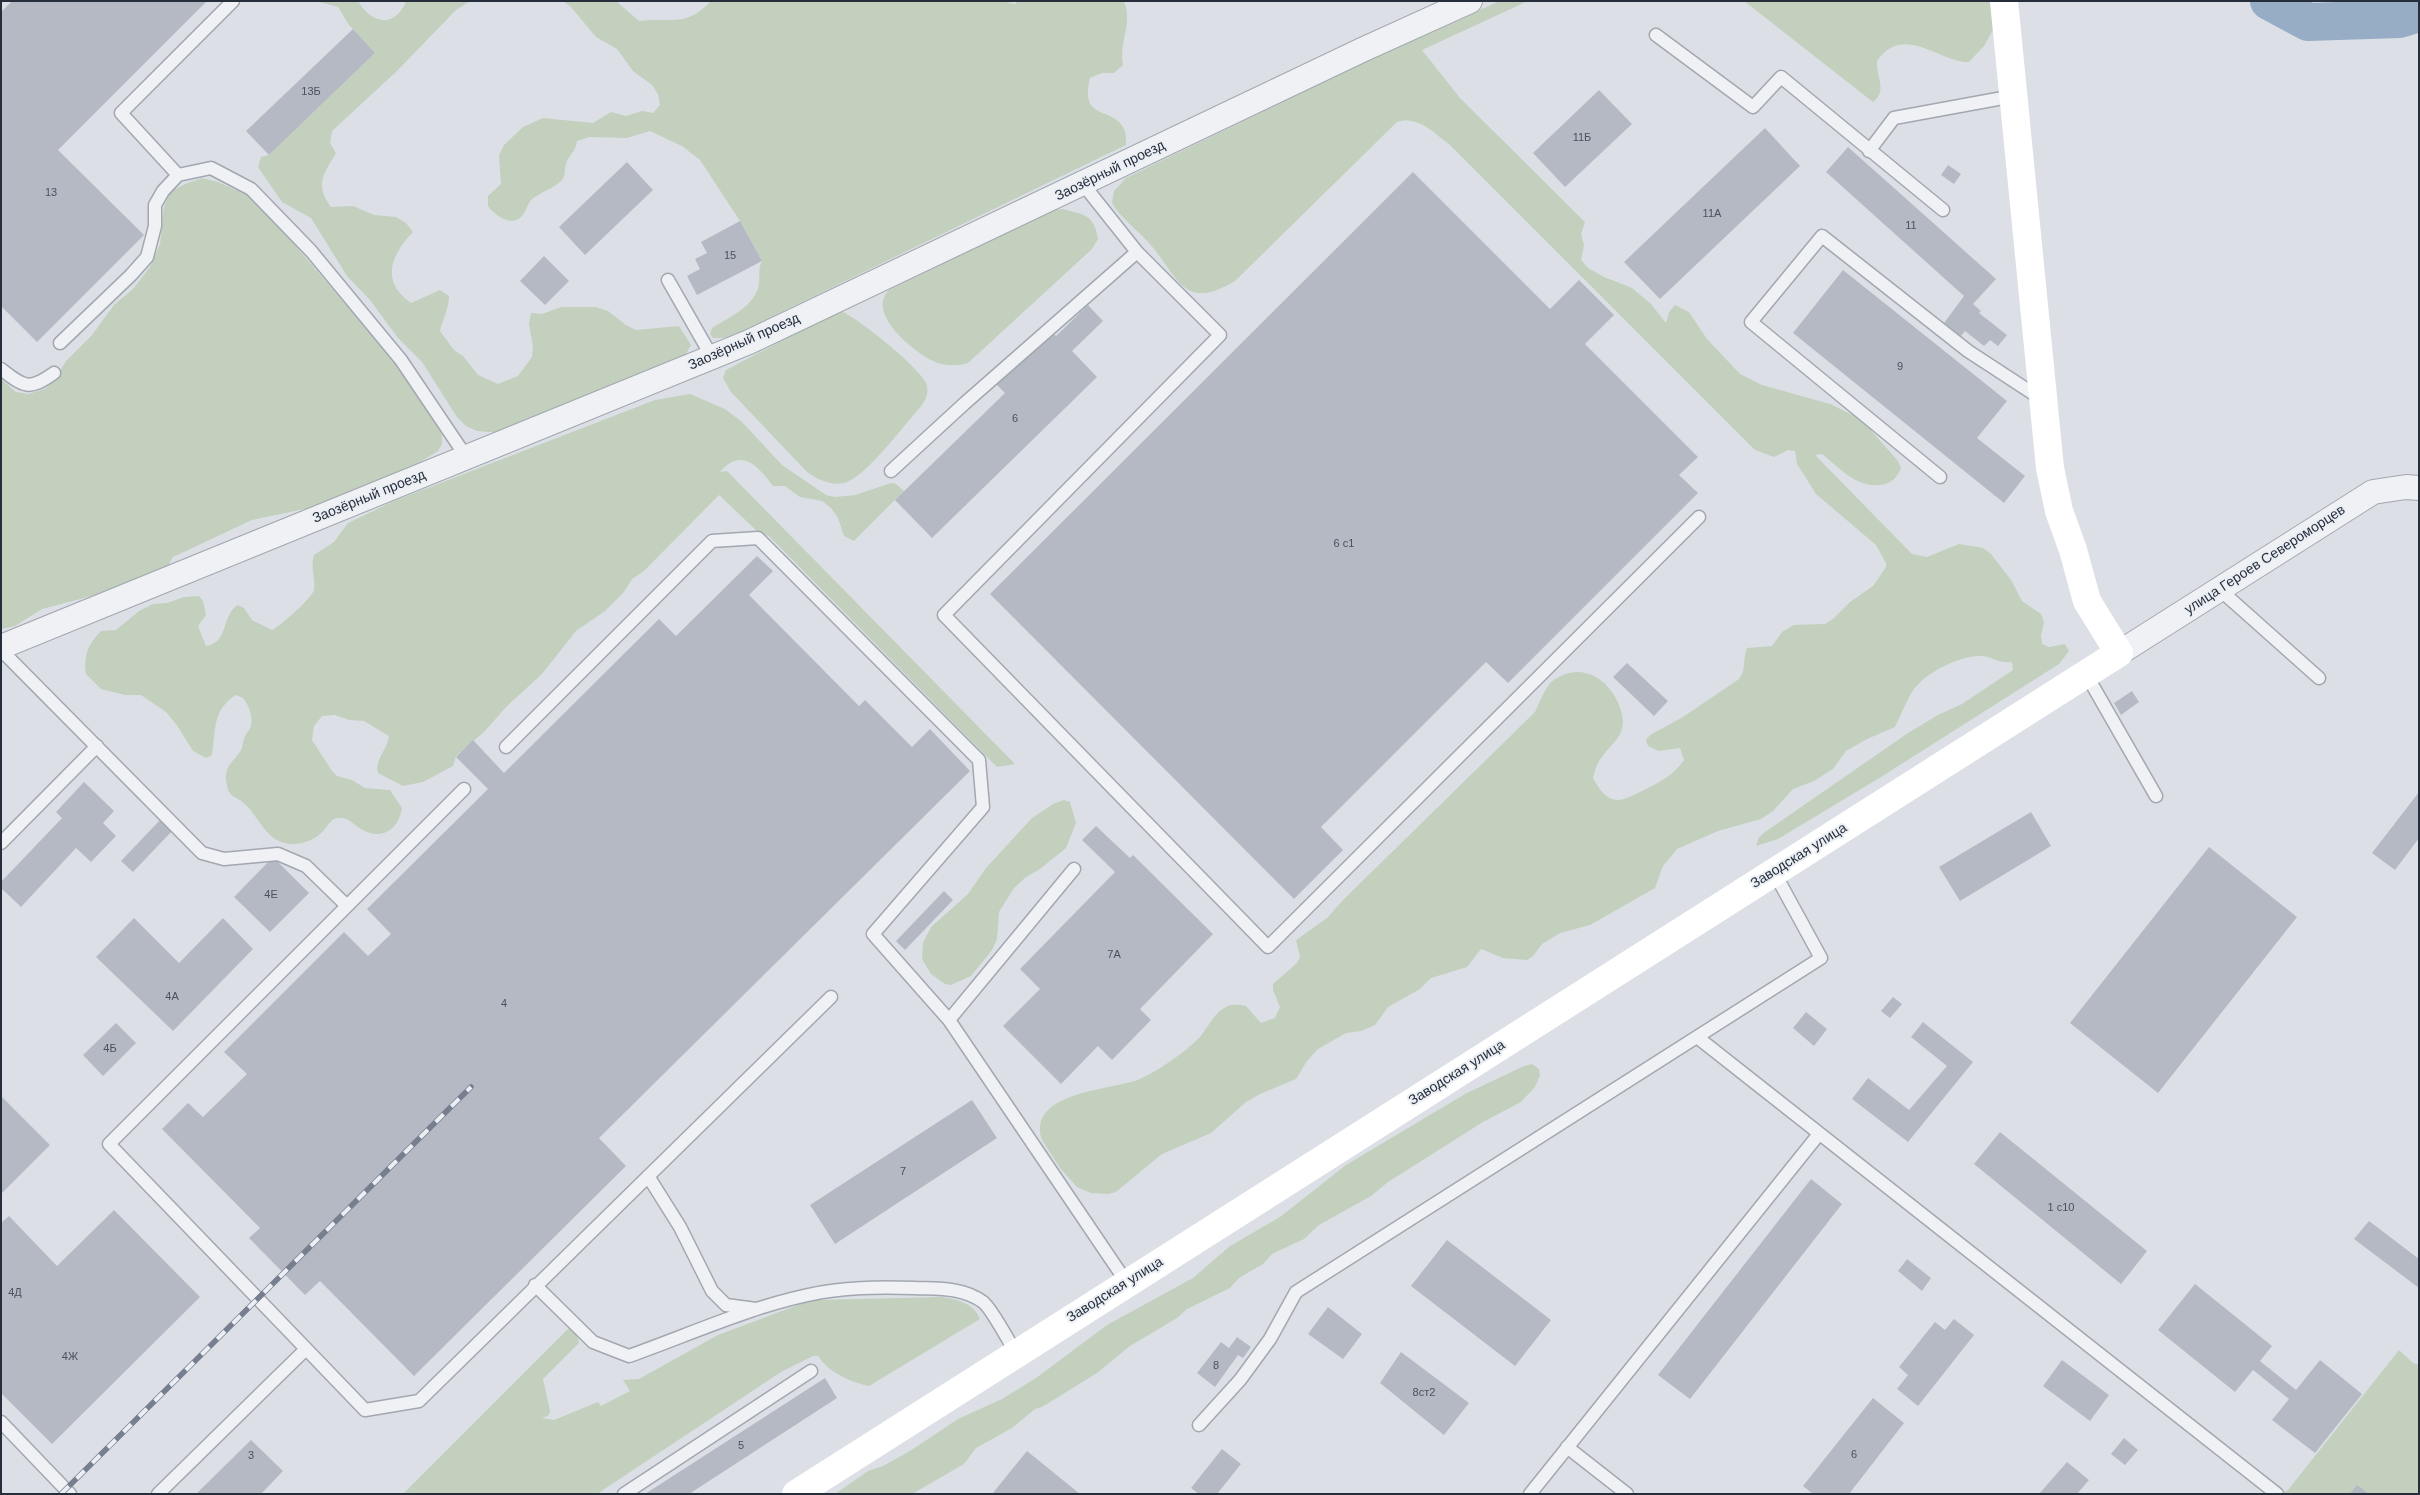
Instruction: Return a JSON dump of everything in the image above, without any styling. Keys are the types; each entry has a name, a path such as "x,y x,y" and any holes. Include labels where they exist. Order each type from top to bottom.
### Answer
{"street":[{"name":"Заозёрный проезд","path":"1,649 758,338 1362,50 1470,1"},
{"path":"2004,1 2050,468 2059,511 2088,601 2119,653"},
{"name":"улица Героев Североморцев","path":"2119,653 2373,492 2406,487 2419,488"},
{"name":"Заводская улица","path":"796,1494 2119,653"}],"lane":[{"path":"178,175 121,113 233,1"},
{"path":"1656,35 1753,107 1781,77 1943,210"},
{"path":"1869,151 1894,118 2014,96"},
{"path":"60,343 131,276 147,257 155,226 155,205 163,191 178,175 211,168 251,189 311,251 401,360 468,458"},
{"path":"1083,184 1137,252 1220,335 944,615 1268,947 1699,516"},
{"path":"1940,476 1751,322 1822,236 1968,351 2043,400"},
{"path":"891,471 965,402 1137,252"},
{"path":"668,280 712,357"},
{"path":"1,369 20,384 31,385 54,372"},
{"path":"506,746 712,541 758,538 979,760 983,806 873,934 949,1020 1127,1283"},
{"path":"2219,589 2319,678"},
{"path":"1,649 202,853 224,859 278,854 306,866 346,905"},
{"path":"2086,674 2156,796"},
{"path":"1,843 97,746"},
{"path":"464,789 109,1144 365,1410 419,1401 831,997"},
{"path":"949,1020 1074,869"},
{"path":"1199,1425 1240,1380 1270,1339 1296,1292 1821,958 1774,872"},
{"path":"1697,1037 2277,1494"},
{"path":"1530,1494 1819,1134"},
{"path":"648,1176 680,1227 712,1291 726,1306 759,1309"},
{"path":"535,1286 593,1342 629,1356 759,1309 808,1295 848,1289 945,1289 966,1293 985,1303 1016,1353"},
{"path":"158,1494 306,1350"},
{"path":"624,1494 811,1371"},
{"path":"1,1422 70,1494"},
{"path":"1568,1448 1627,1494"}],"green space":[{"path":"316,1 358,1 369,15 383,20 396,16 406,1 470,1 456,10 396,72 332,131 330,143 336,153 325,173 322,185 323,192 331,207 353,206 374,215 396,217 406,223 413,232 399,250 392,268 395,286 401,295 411,303 440,290 449,296 440,331 454,350 463,356 478,375 498,384 518,376 532,357 533,347 529,324 531,313 542,314 561,307 596,307 608,311 636,330 679,326 691,345 685,356 502,433 477,431 466,426 457,417 422,362 398,338 370,300 347,276 311,218 282,202 258,167 261,157 269,155 375,53 349,25 338,7"},
{"path":"563,1 616,1 639,21 686,18 694,15 711,1 1002,1 1015,4 1018,1 1124,1 1127,25 1122,56 1123,65 1114,73 1102,73 1090,78 1088,92 1089,101 1093,107 1119,122 1125,131 1126,145 742,331 724,338 713,338 710,334 712,328 739,312 755,295 759,285 762,261 740,221 700,160 682,146 650,131 627,138 589,137 577,141 565,166 562,180 529,202 520,218 511,221 506,220 488,206 488,196 501,184 499,155 504,145 523,127 543,118 593,123 611,112 626,116 642,111 653,113 660,105 658,94 652,85 633,71 617,49 596,37 571,7"},
{"path":"1500,1 1528,1 1422,50 1460,98 1585,222 1581,234 1584,245 1581,260 1588,268 1604,277 1632,288 1651,304 1666,323 1669,312 1675,305 1689,312 1707,339 1740,374 1762,385 1830,404 1861,419 1898,461 1901,468 1893,480 1880,485 1863,483 1849,476 1822,454 1815,455 1912,554 1927,557 1959,544 1983,548 1991,554 2011,580 2022,601 2041,614 2044,622 2041,636 2042,644 2049,647 2065,644 2069,651 2059,664 1881,777 1778,839 1756,846 1759,837 1765,832 1908,733 1938,715 1962,704 2013,670 2012,662 2004,662 1982,656 1973,656 1943,666 1925,678 1912,692 1895,727 1867,739 1846,751 1833,769 1814,781 1793,789 1773,811 1761,819 1718,831 1677,849 1663,866 1655,888 1590,925 1560,933 1542,944 1533,956 1527,960 1503,958 1481,949 1467,967 1431,978 1420,989 1388,1007 1375,1025 1361,1031 1346,1033 1318,1049 1307,1061 1296,1079 1246,1102 1211,1133 1162,1154 1116,1192 1108,1194 1091,1193 1077,1187 1060,1168 1042,1140 1041,1124 1047,1111 1059,1102 1075,1095 1128,1083 1156,1070 1180,1055 1194,1043 1215,1016 1228,1006 1246,1006 1261,1023 1275,1018 1280,1007 1273,990 1273,984 1297,963 1300,957 1296,940 1327,918 1343,900 1535,712 1545,691 1553,681 1572,672 1583,673 1594,676 1611,690 1621,711 1623,722 1621,733 1599,762 1593,778 1605,795 1611,799 1624,799 1659,782 1680,765 1684,760 1680,748 1659,751 1648,746 1646,740 1650,735 1683,717 1739,679 1743,671 1747,648 1772,646 1782,632 1794,625 1825,624 1833,619 1850,602 1873,586 1886,567 1886,563 1876,545 1816,494 1797,464 1795,451 1788,450 1774,457 1755,450 1450,145 1419,123 1405,120 1397,122 1235,281 1217,290 1203,293 1192,291 1183,286 1149,243 1120,214 1112,203 1114,191 1126,178 1398,46"},
{"path":"1744,1 1990,1 1993,30 1984,46 1969,62 1958,61 1910,44 1899,45 1888,50 1877,61 1881,88 1880,93 1873,102"},
{"path":"202,178 218,182 256,199 394,362 436,420 442,436 442,444 438,451 420,462 385,478 314,507 252,520 173,557 167,568 115,590 42,609 15,626 1,629 1,379 16,392 28,394 45,389 52,383 66,361 92,335 114,305 133,289 150,267 160,244 164,207 170,192"},
{"path":"1063,209 1091,220 1098,239 1092,249 968,363 945,365 929,359 906,342 888,321 883,310 883,299 889,290 1053,210"},
{"path":"843,312 875,334 912,366 926,383 927,392 922,405 876,459 856,477 847,482 837,484 816,478 807,472 731,392 723,378 726,370 833,314"},
{"path":"690,394 725,409 742,422 782,465 826,495 835,497 855,495 891,483 896,484 904,491 854,541 844,536 838,518 831,508 822,501 800,497 785,486 773,486 749,462 735,461 720,472 727,471 1015,764 997,767 769,536 759,533 719,495 644,571 632,579 624,592 605,611 576,631 542,674 507,706 484,732 456,756 453,766 423,782 403,786 378,773 378,763 389,736 364,721 349,720 335,715 322,716 314,726 312,740 332,771 337,776 352,780 365,788 390,790 402,808 400,816 392,829 380,834 373,834 348,820 338,818 331,821 320,835 308,841 288,844 275,839 267,832 246,805 230,794 227,786 227,770 239,754 251,726 250,711 243,698 236,695 223,707 216,721 212,755 206,758 193,751 166,712 141,695 125,695 101,689 86,674 86,656 93,641 101,631 116,630 139,611 153,604 167,603 184,597 199,596 203,601 206,615 198,626 206,646 218,640 229,615 238,605 244,608 252,620 272,630 295,612 312,594 314,590 314,555 334,542 348,523 394,501 655,400"},
{"path":"1064,800 1070,802 1076,823 1066,848 1014,888 999,912 997,939 992,950 971,976 951,985 945,984 931,974 922,959 923,943 931,927 968,894 986,868 1032,818 1053,804"},
{"path":"1532,1064 1539,1069 1540,1075 1535,1087 1521,1102 1483,1122 1388,1182 1371,1196 1319,1225 1304,1239 1272,1254 1263,1264 1239,1278 1230,1288 1187,1309 1177,1318 1130,1346 1097,1373 1042,1407 1035,1409 1012,1428 976,1448 964,1464 912,1494 835,1494 868,1471 883,1466 910,1451 958,1419 1002,1399 1036,1378 1107,1325 1193,1278 1230,1246 1280,1217 1346,1165 1465,1094"},
{"path":"941,1297 964,1303 973,1309 980,1319 869,1386 854,1382 840,1375 822,1362 818,1356 813,1356 781,1372 597,1494 403,1494 570,1327 578,1338 579,1343 543,1379 550,1411 549,1415 542,1418 554,1420 598,1402 601,1406 630,1391 623,1380 639,1379 718,1335 803,1303 816,1300"},
{"path":"2399,1350 2413,1363 2419,1365 2419,1494 2279,1494 2288,1490"}],"building":[{"path":"12,1 207,1 58,150 144,235 37,342 1,306 1,12"},
{"path":"353,29 375,53 269,155 246,131"},
{"path":"1599,90 1632,124 1565,187 1533,153"},
{"path":"1765,128 1800,166 1660,299 1624,262"},
{"path":"1848,147 1996,279 1973,304 1981,311 1979,313 2007,335 1998,346 1990,340 1984,346 1965,331 1961,336 1944,323 1964,296 1826,172"},
{"path":"627,162 653,190 585,255 559,227"},
{"path":"1948,165 1961,174 1954,184 1941,175"},
{"path":"1413,172 1550,309 1579,280 1614,315 1585,344 1698,457 1679,475 1698,493 1508,683 1486,662 1321,827 1343,850 1294,899 990,594"},
{"path":"740,221 762,261 697,295 687,276 700,269 695,259 707,253 701,242"},
{"path":"544,256 569,281 545,305 520,281"},
{"path":"1843,270 2007,401 1977,438 2025,476 2004,503 1793,333"},
{"path":"1088,305 1103,321 1072,351 1097,377 932,538 895,500 1005,393 996,384 1051,331 1056,336"},
{"path":"757,556 773,571 749,595 859,706 865,700 912,747 930,729 970,771 599,1138 626,1166 414,1376 320,1281 305,1295 249,1238 260,1228 162,1129 188,1103 203,1117 247,1074 224,1052 344,932 368,956 391,934 367,909 488,789 456,757 473,740 504,773 659,619 676,636"},
{"path":"1627,663 1668,701 1654,716 1613,677"},
{"path":"2132,691 2139,702 2121,715 2114,703"},
{"path":"84,782 114,811 103,823 116,836 91,862 76,848 21,907 1,888 1,882 62,818 56,812"},
{"path":"2419,792 2419,838 2395,870 2372,853"},
{"path":"2031,812 2051,846 1960,901 1939,867"},
{"path":"160,820 172,831 133,872 121,861"},
{"path":"1096,826 1130,858 1133,855 1213,934 1140,1009 1151,1020 1112,1060 1098,1046 1061,1084 1003,1026 1040,989 1020,969 1115,872 1082,840"},
{"path":"2209,847 2297,917 2158,1093 2070,1023"},
{"path":"273,857 309,893 270,932 234,897"},
{"path":"944,891 953,900 905,950 896,941"},
{"path":"134,918 179,963 223,918 253,949 173,1031 96,957"},
{"path":"1893,997 1902,1004 1890,1018 1881,1011"},
{"path":"1806,1012 1827,1029 1814,1046 1793,1028"},
{"path":"1923,1022 1973,1062 1908,1142 1852,1099 1868,1078 1909,1110 1947,1066 1911,1037"},
{"path":"116,1023 136,1043 103,1076 83,1055"},
{"path":"1,1096 50,1145 1,1194"},
{"path":"972,1100 997,1138 835,1244 810,1205"},
{"path":"2000,1132 2147,1251 2121,1284 1974,1164"},
{"path":"1811,1179 1842,1204 1690,1399 1658,1375"},
{"path":"114,1210 200,1297 52,1444 1,1393 1,1223 9,1216 57,1266"},
{"path":"2369,1221 2419,1259 2419,1288 2354,1239"},
{"path":"1447,1240 1551,1320 1515,1366 1411,1286"},
{"path":"1907,1259 1931,1278 1922,1291 1898,1271"},
{"path":"2195,1284 2272,1346 2260,1361 2296,1390 2320,1360 2362,1394 2315,1453 2272,1420 2289,1399 2253,1370 2235,1392 2158,1330"},
{"path":"1328,1307 1362,1334 1343,1359 1308,1334"},
{"path":"1954,1319 1974,1335 1918,1406 1897,1389 1908,1375 1899,1367 1935,1322 1945,1330"},
{"path":"1237,1337 1251,1347 1243,1358 1238,1355 1215,1387 1197,1373 1221,1342 1229,1348"},
{"path":"1401,1352 1469,1403 1444,1435 1380,1383"},
{"path":"2062,1360 2109,1395 2090,1421 2043,1386"},
{"path":"825,1378 837,1398 689,1494 645,1494"},
{"path":"1873,1398 1904,1423 1849,1494 1813,1494 1803,1486"},
{"path":"2124,1438 2138,1450 2125,1465 2111,1454"},
{"path":"251,1440 283,1471 261,1494 196,1494"},
{"path":"1222,1449 1241,1464 1217,1494 1199,1494 1191,1488"},
{"path":"1027,1451 1080,1494 992,1494"},
{"path":"2067,1462 2089,1480 2077,1494 2039,1494"},
{"path":"2357,1485 2369,1494 2350,1494"}],"waterway":[{"path":"2269,1 2308,22 2400,19 2419,13"}],"railway":[{"path":"61,1494 471,1087"}]}
